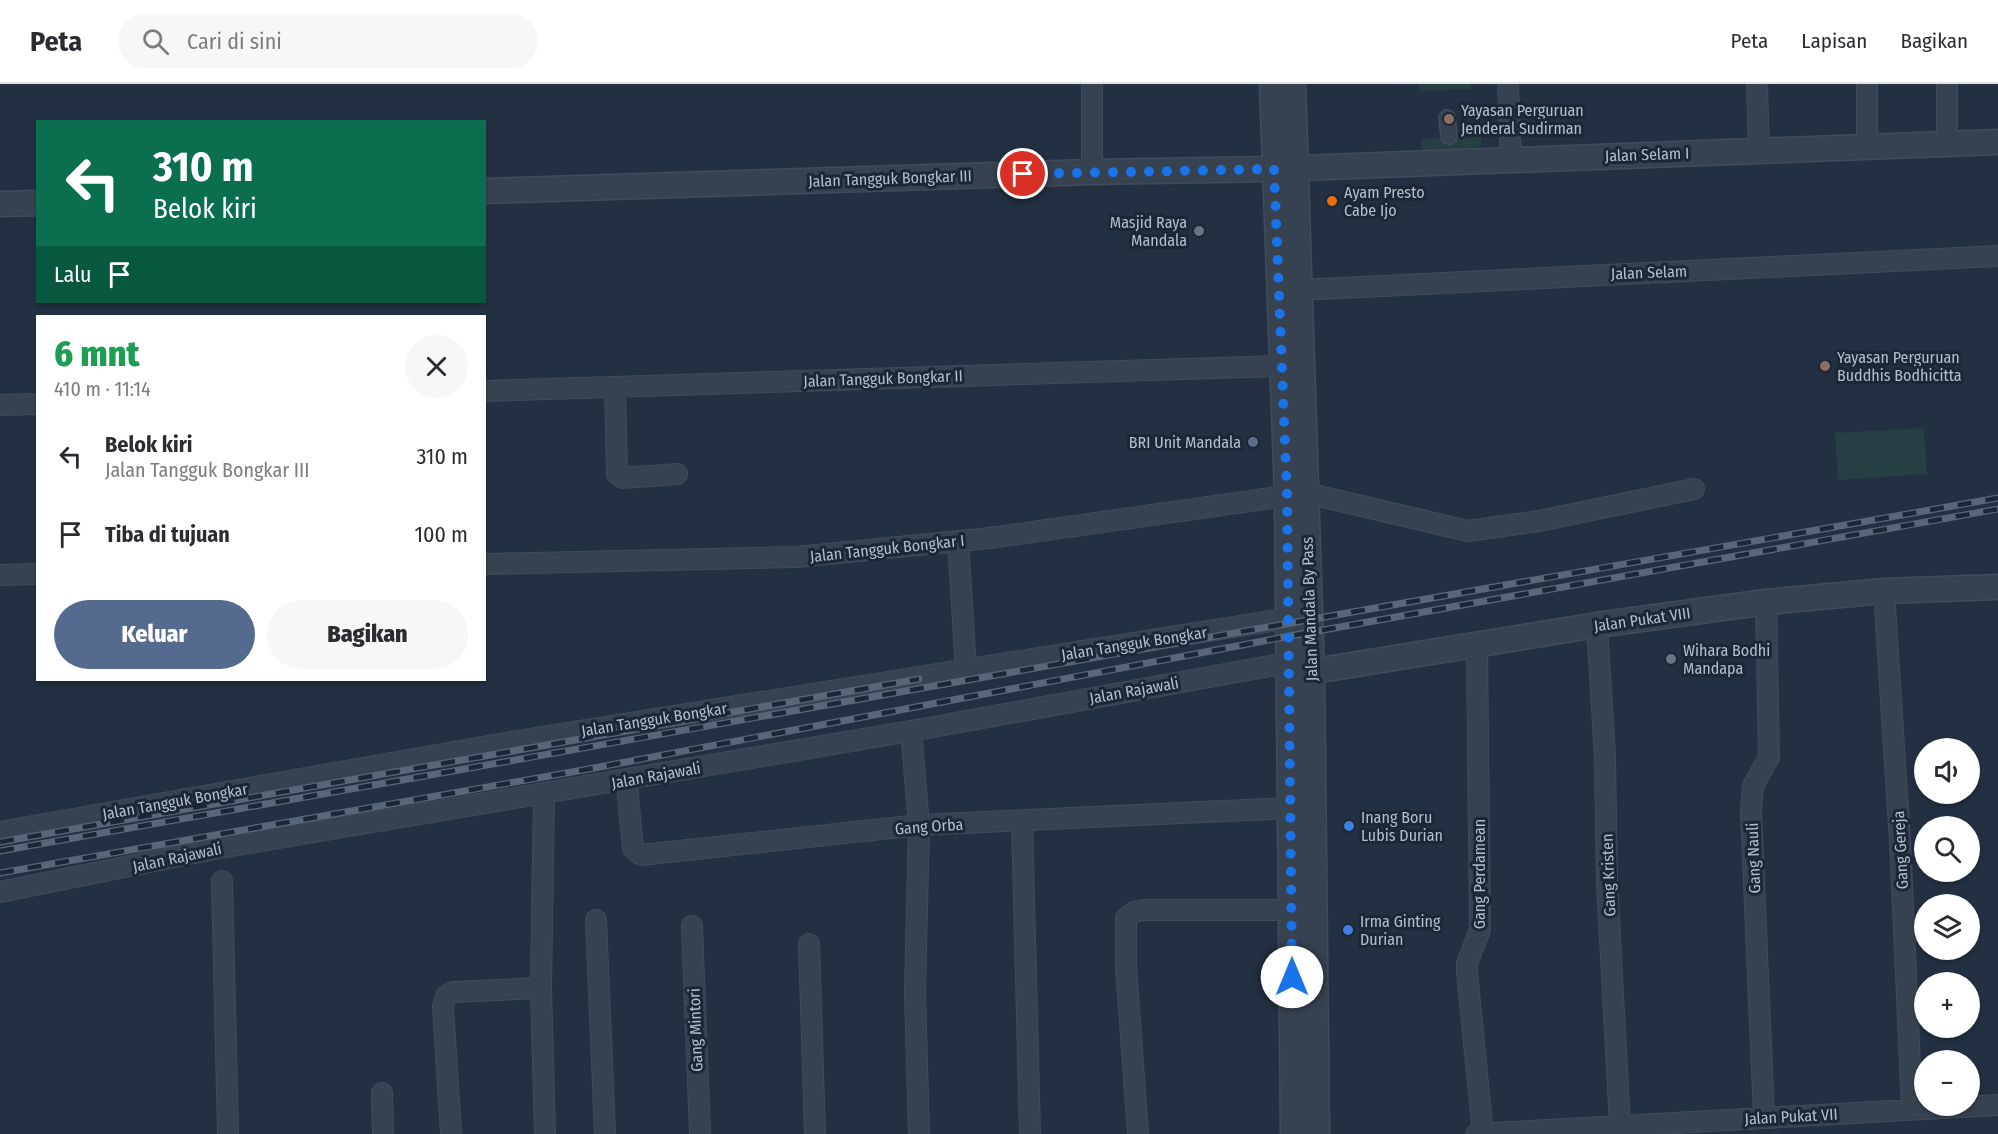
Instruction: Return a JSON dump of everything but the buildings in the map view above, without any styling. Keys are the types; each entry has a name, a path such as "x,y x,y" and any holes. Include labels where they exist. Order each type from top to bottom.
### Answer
{"street":[{"path":"1092,84 1092,172"},
{"name":"Jalan Mandala By Pass","path":"1272,84 1285,168 1299,290 1297,494 1299,617 1317,1134"},
{"name":"Jalan Mandala By Pass","path":"1293,84 1285,168 1282,366 1297,494"},
{"path":"1508,84 1511,158"},
{"path":"1757,84 1759,150"},
{"path":"1867,146 1868,84"},
{"path":"1947,84 1947,143"},
{"path":"1448,118 1449,135"},
{"name":"Jalan Selam I","path":"1285,168 1998,142"},
{"name":"Jalan Tangguk Bongkar III","path":"486,191 1285,168"},
{"path":"0,204 36,203"},
{"name":"Jalan Selam","path":"1299,290 1998,256"},
{"name":"Jalan Tangguk Bongkar II","path":"486,391 1282,366"},
{"path":"615,387 617,474 622,478 677,474"},
{"path":"0,405 36,404"},
{"path":"1297,494 1468,531 1539,520 1694,489"},
{"name":"Jalan Tangguk Bongkar I","path":"486,564 797,557 958,541 1297,494"},
{"path":"958,541 966,670"},
{"path":"0,575 36,574"},
{"name":"Jalan Pukat VIII","path":"1301,667 1477,646 1597,625 1766,602 1884,591 1998,587"},
{"name":"Gang Gereja","path":"1884,591 1900,841 1912,1109"},
{"name":"Gang Nauli","path":"1764,1118 1751,796 1753,786 1769,757 1766,602"},
{"name":"Jalan Tangguk Bongkar","path":"0,832 511,742 1299,617"},
{"name":"Gang Kristen","path":"1597,625 1605,757 1607,882 1620,1126"},
{"name":"Gang Perdamean","path":"1477,646 1480,930 1467,963 1467,973 1483,1134"},
{"name":"Jalan Mandala By Pass","path":"1293,1134 1291,808 1301,667"},
{"name":"Jalan Rajawali","path":"0,892 219,848 1301,667"},
{"path":"911,731 919,825 915,992 919,1134"},
{"name":"Gang Orba","path":"627,786 633,848 641,855 919,825 1291,808"},
{"path":"544,794 541,988 545,1134"},
{"path":"1022,821 1030,1134"},
{"path":"222,881 228,1134"},
{"path":"1138,1134 1126,967 1126,918 1145,910 1292,910"},
{"path":"596,920 605,1134"},
{"name":"Gang Mintori","path":"692,926 700,1134"},
{"path":"809,944 815,1134"},
{"path":"451,1134 443,1007 446,996 453,992 541,988"},
{"path":"382,1093 383,1134"},
{"name":"Jalan Pukat VII","path":"1476,1134 1998,1105"}],"green space":[{"path":"1419,84 1471,84 1471,89 1419,91"},
{"path":"1481,137 1481,151 1422,153 1421,139"},
{"path":"1924,428 1927,474 1838,480 1835,433"}],"railway":[{"path":"0,851 1998,498"},
{"path":"0,873 589,769 1290,636 1998,509"},
{"path":"0,842 919,679"}],"place":[{"name":"Yayasan Perguruan Jenderal Sudirman","path":"1449,119"},
{"name":"Ayam Presto Cabe Ijo","path":"1332,201"},
{"name":"Masjid Raya Mandala","path":"1199,231"},
{"name":"Yayasan Perguruan Buddhis Bodhicitta","path":"1825,366"},
{"name":"BRI Unit Mandala","path":"1253,442"},
{"name":"Wihara Bodhi Mandapa","path":"1671,659"},
{"name":"Inang Boru Lubis Durian","path":"1349,826"},
{"name":"Irma Ginting Durian","path":"1348,930"}],"route":[{"path":"1023,174 1274,169 1287,494 1292,977"}]}
